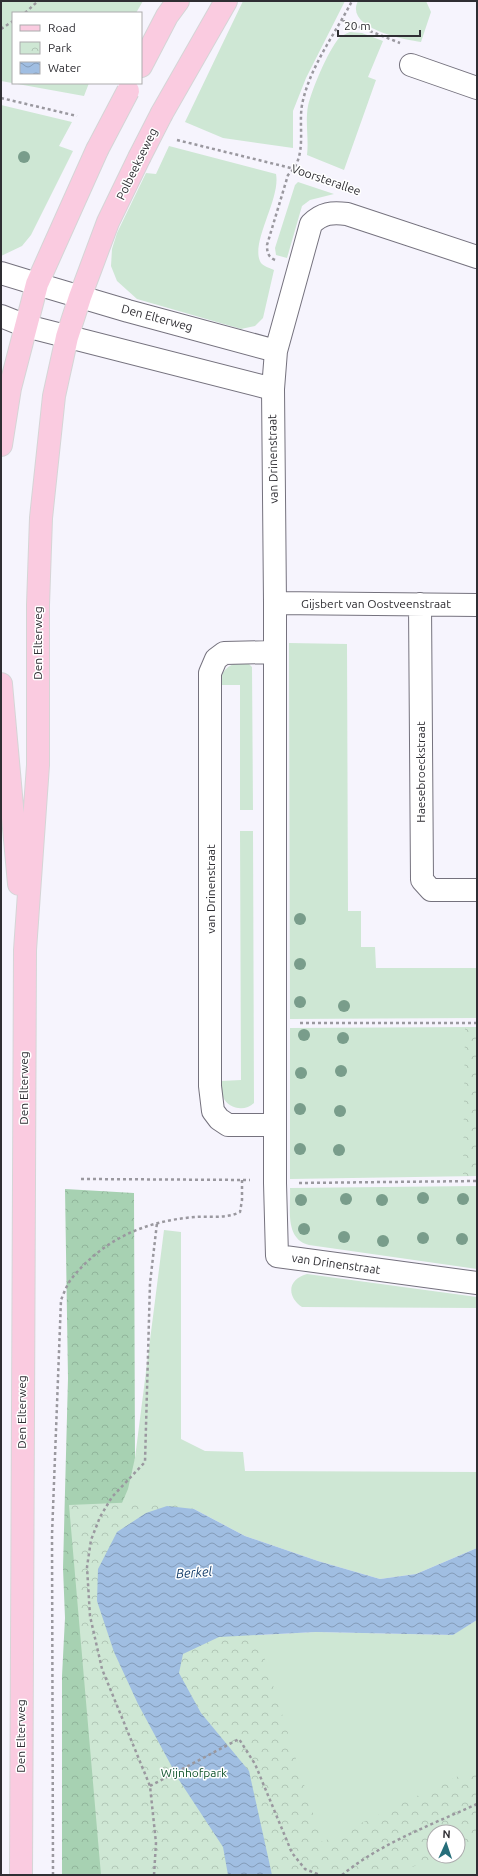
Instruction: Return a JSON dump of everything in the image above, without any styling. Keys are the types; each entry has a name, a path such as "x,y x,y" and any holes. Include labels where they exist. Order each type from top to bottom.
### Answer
{"main road":[{"path":"142,64 167,16 178,1"},
{"name":"Polbeekseweg","path":"67,337 108,222 162,113 226,1"},
{"path":"1,445 10,388 37,284 97,150 130,87"},
{"name":"Den Elterweg","path":"21,1875 25,950 38,765 38,605 41,518 54,396 67,337"},
{"name":"Den Elterweg","path":"1,684 25,950"}],"street":[{"path":"411,65 477,88"},
{"name":"Voorsterallee","path":"311,224 317,218 325,214 336,212 347,214 477,257"},
{"name":"van Drinenstraat","path":"311,224 276,351 273,389 275,603 274,1023 277,1256 477,1283"},
{"name":"Den Elterweg","path":"1,273 80,297 276,351"},
{"path":"1,316 26,326 273,389"},
{"name":"Gijsbert van Oostveenstraat","path":"275,603 477,604"},
{"name":"Haesebroeckstraat","path":"420,604 422,880 431,890 477,890"},
{"name":"van Drinenstraat","path":"274,652 224,653 216,659 210,673 210,1086 213,1111 219,1119 228,1125 275,1125"}],"path":[{"path":"26,12 38,1"},
{"path":"298,270 270,258 267,252 267,245 288,175 294,169 300,155 302,106 308,85 352,1"},
{"path":"342,20 398,42 414,51 411,65"},
{"path":"1,29 12,22"},
{"path":"1,98 77,116"},
{"name":"Voorsterallee","path":"172,139 294,169 353,189"},
{"path":"274,1023 477,1023"},
{"path":"81,1179 242,1180 275,1183 477,1181"},
{"path":"53,1875 52,1535 61,1300 71,1279 110,1243 138,1229 157,1223 194,1217 235,1214 240,1212 242,1200 242,1180"},
{"path":"154,1875 156,1843 150,1786 102,1668 90,1616 87,1567 91,1540 100,1517 112,1497 145,1462 150,1283 157,1223"},
{"path":"150,1786 239,1739 255,1764 292,1853 305,1869 320,1875"},
{"path":"342,1875 353,1866 386,1845 477,1804"}],"green space":[{"path":"1,1 143,1 137,12 12,12 12,83 1,81"},
{"path":"243,1 345,1 306,78 293,111 293,148 223,138 185,122"},
{"path":"358,1 426,1 431,12 421,42 402,39 378,31 367,25 360,19 356,10"},
{"path":"350,32 362,33 383,41 368,77 376,80 344,170 307,155 307,118 310,99 325,61 339,38"},
{"path":"18,84 89,84 84,96"},
{"path":"1,105 72,122 59,146 73,151 31,235 22,246 1,256"},
{"path":"169,146 276,174 274,196 262,233 258,255 262,264 274,270 263,318 255,326 241,329 137,299 117,281 111,266 112,249 117,233 146,173 156,174"},
{"path":"298,182 334,194 310,200 302,206 287,258 276,255 275,248 295,185"},
{"path":"289,643 347,644 348,911 361,911 361,947 375,947 376,968 477,968 477,1018 290,1019"},
{"path":"240,662 249,664 252,667 253,810 240,810 240,685 220,685 223,672 228,667"},
{"path":"240,831 253,831 254,1103 246,1108 233,1107 225,1101 220,1087 221,1081 241,1080"},
{"path":"465,1027 477,1027 477,1176 463,1176"},
{"path":"477,1027 477,1176 290,1179 290,1028"},
{"path":"477,1186 477,1269 309,1245 301,1242 296,1236 292,1230 290,1222 290,1188"},
{"path":"65,1189 134,1193 135,1458 128,1489 113,1524 143,1875 62,1875 62,1676 65,1618 63,1568 68,1378"},
{"path":"164,1230 181,1232 181,1439 205,1451 243,1452 245,1471 477,1472 477,1548 416,1574 380,1579 318,1561 245,1536 194,1509 95,1574 135,1458"},
{"path":"307,1274 477,1297 477,1308 302,1307 293,1298 291,1288 296,1280"},
{"name":"Wijnhofpark","path":"188,1500 253,1621 322,1842 477,1767 477,1841 466,1846 466,1824 426,1824 426,1862 395,1875 101,1875 69,1505"},
{"path":"477,1620 477,1875 272,1875 242,1636 316,1632 452,1635"}],"water":[{"name":"Berkel","path":"167,1506 194,1509 245,1536 318,1561 380,1579 416,1574 477,1548 477,1620 453,1635 316,1632 219,1637 183,1654 179,1673 201,1713 249,1771 272,1875 228,1875 223,1847 179,1780 138,1704 114,1652 97,1601 98,1569 117,1532 146,1513"}]}
